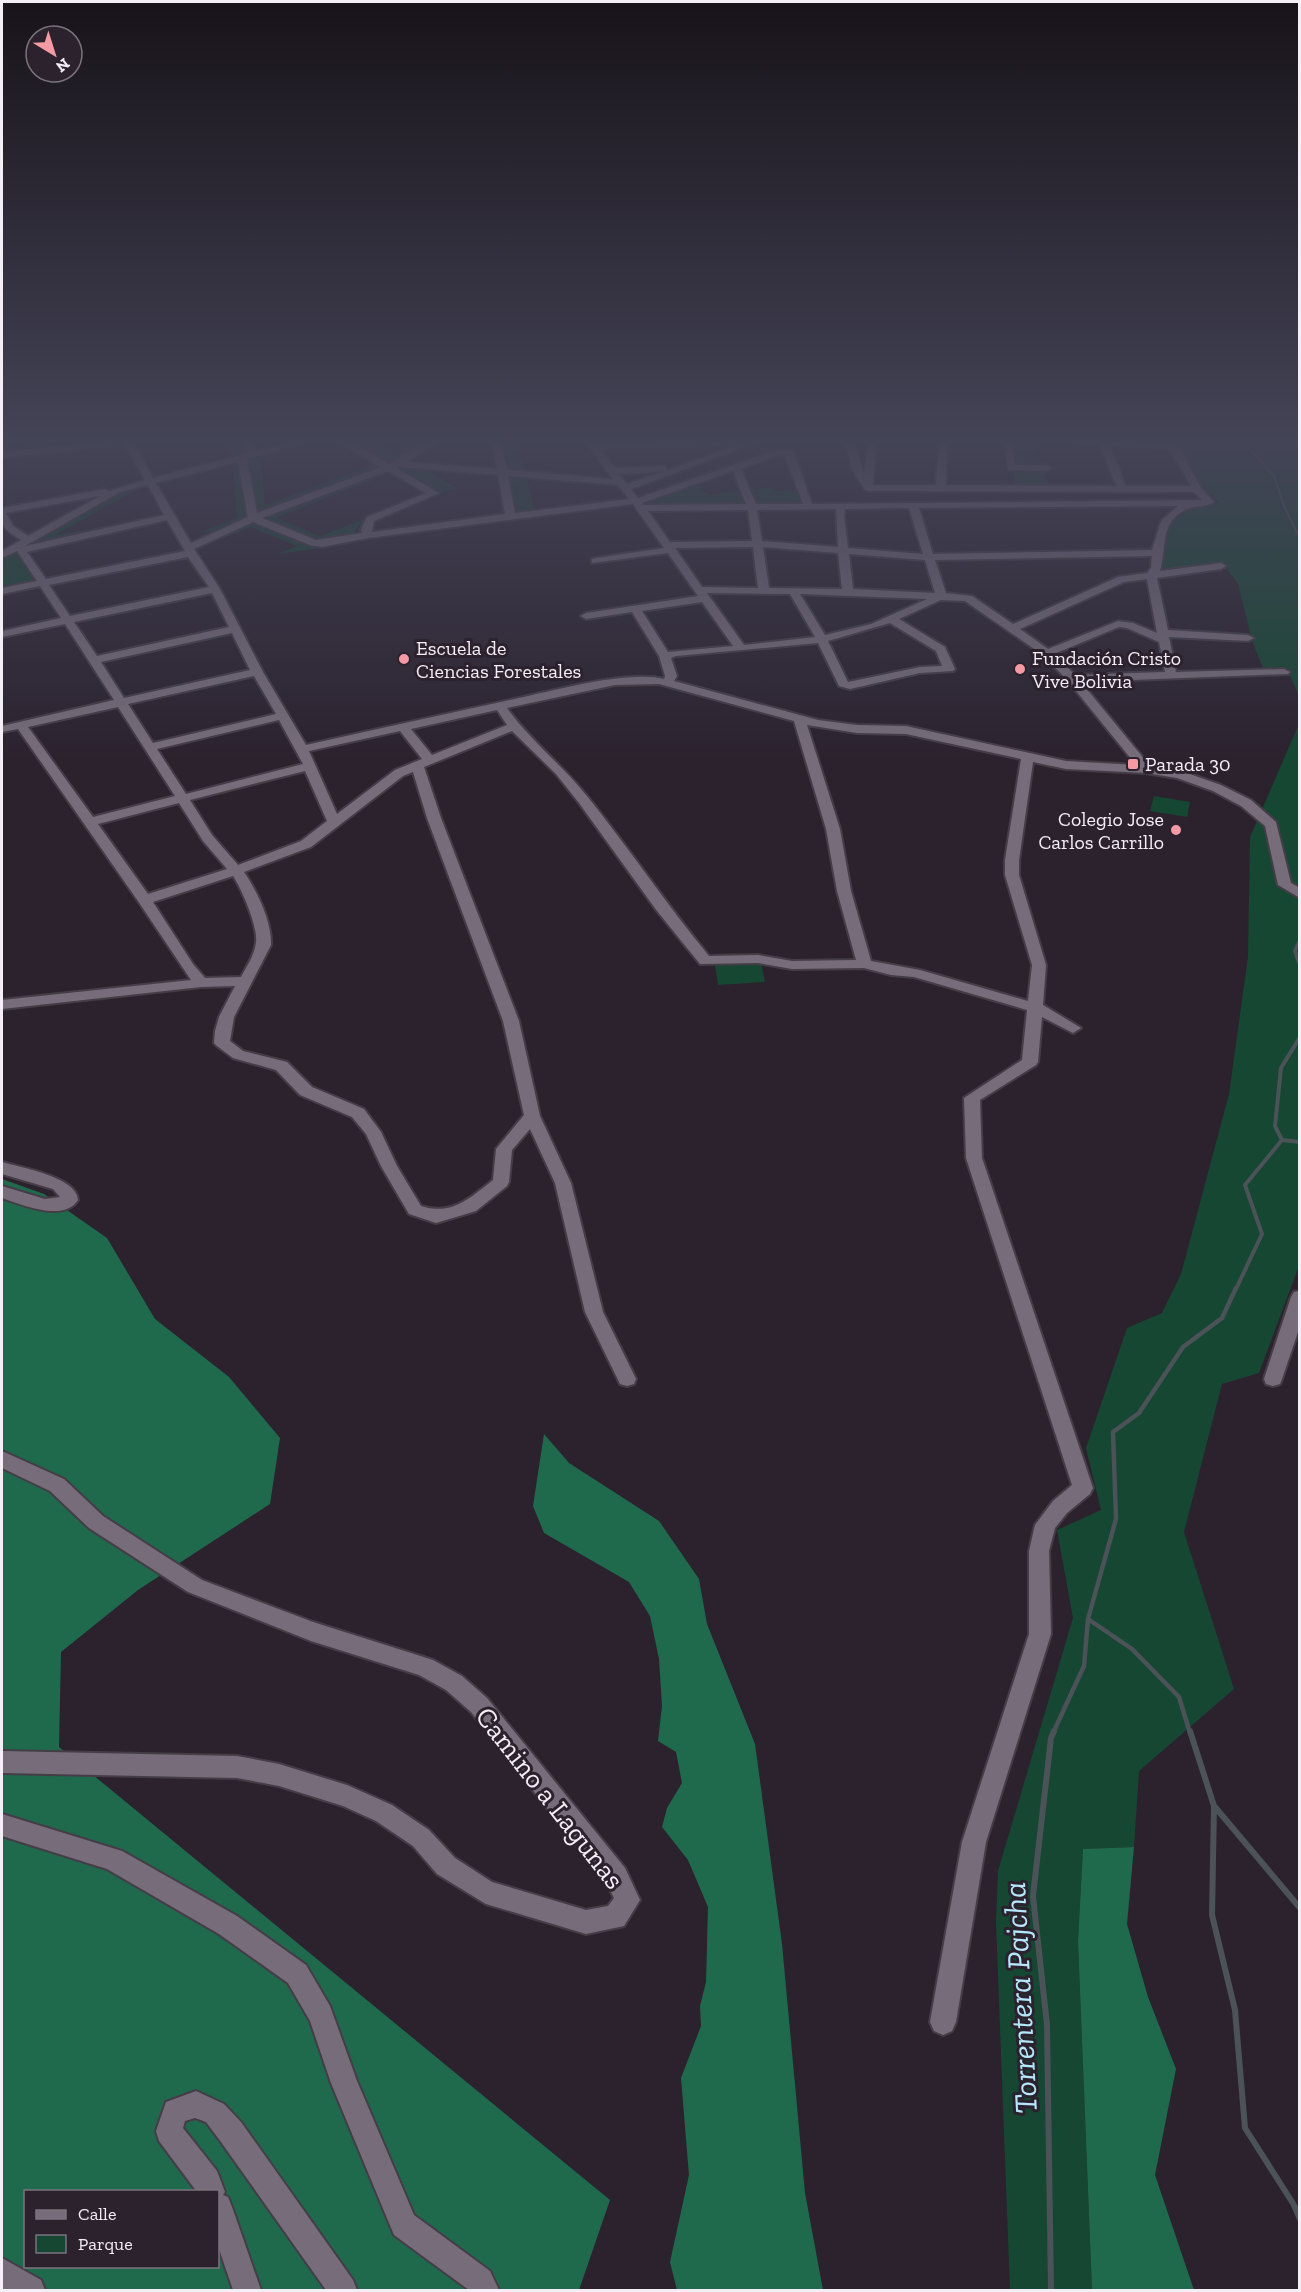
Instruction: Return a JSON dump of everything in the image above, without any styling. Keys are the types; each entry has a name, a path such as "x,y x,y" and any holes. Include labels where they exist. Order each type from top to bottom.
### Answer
{"street":[{"path":"28,545 13,548 43,583 152,747 214,850 244,883 265,939 260,956 244,981 220,1032 222,1043 238,1055 281,1066 306,1091 358,1113 373,1132 389,1166 415,1209 436,1217 470,1207 501,1182 504,1149 532,1116"},
{"path":"188,545 215,589 257,672 311,766 335,824"},
{"path":"2,591 190,550 199,545"},
{"path":"666,545 740,647"},
{"path":"596,561 668,548 736,545"},
{"path":"757,545 764,591"},
{"path":"771,545 928,557 1156,553"},
{"path":"843,545 848,592"},
{"path":"925,545 941,595"},
{"path":"1150,574 1156,569 1157,545"},
{"path":"1012,629 1122,579 1221,566"},
{"path":"1150,574 1172,675"},
{"path":"2,633 215,589"},
{"path":"586,616 703,594 764,591 941,595 968,598 1047,653 1072,679 1146,769"},
{"path":"793,591 822,640 843,684 850,686 920,670 949,669 941,650 893,620"},
{"path":"666,656 675,653 822,640 893,620 941,595"},
{"path":"635,608 666,656 671,676 667,683"},
{"path":"1047,653 1118,624 1129,625 1164,637 1248,638"},
{"path":"94,660 236,629"},
{"path":"2,729 257,672"},
{"path":"1072,679 1284,672"},
{"path":"302,749 499,704 615,682 659,681 799,719 857,729 906,730 1066,765 1146,769 1180,775 1217,788 1246,803 1271,825 1285,885 1298,893"},
{"path":"499,704 514,726 560,771 584,800 662,908 705,961 758,959 792,965 864,964 891,971 915,973 1037,1008 1073,1028"},
{"path":"152,747 282,716"},
{"path":"799,719 833,829 844,891 864,964"},
{"path":"21,724 201,983"},
{"path":"402,726 423,763 434,818 511,1021 532,1116 562,1184 594,1312 627,1379"},
{"path":"145,900 235,871 306,844 335,824 386,781 423,763 514,726"},
{"path":"943,2022 974,1842 1040,1634 1039,1551 1045,1525 1060,1507 1083,1488 974,1158 972,1098 1030,1062 1037,1008 1039,965 1012,875 1012,860 1028,756"},
{"path":"89,822 311,766"},
{"path":"2,1005 201,983 244,981"},
{"path":"2,1168 59,1185 69,1193 69,1200 59,1206 46,1206 2,1192"},
{"path":"1273,1379 1299,1297"},
{"name":"Camino a Lagunas","path":"2,1459 57,1485 96,1522 154,1562 195,1586 311,1631 425,1667 454,1683 478,1705 567,1814 616,1876 628,1900 615,1917 586,1922 486,1892 446,1866 421,1838 384,1813 347,1796 279,1775 237,1767 2,1762"},
{"path":"2,1825 113,1859 228,1925 297,1974 321,2014 344,2083 404,2225 480,2281 485,2290"},
{"path":"210,2190 207,2181 169,2131 175,2111 196,2104 215,2113 231,2132 343,2290"},
{"path":"219,2210 247,2290"},
{"path":"2,2272 31,2290"}],"green space":[{"path":"294,545 341,545 277,554 297,546"},
{"path":"1162,545 1299,545 1299,696 1288,671 1264,671 1252,640 1238,584 1223,564 1158,572"},
{"path":"19,550 37,582 2,589 2,558"},
{"path":"1299,724 1299,1266 1259,1373 1222,1384 1184,1532 1234,1689 1139,1771 1134,1847 1083,1849 1078,1941 1092,2290 1010,2290 996,1922 998,1871 1073,1618 1057,1530 1101,1510 1086,1448 1127,1328 1162,1313 1181,1274 1229,1094 1248,957 1250,837"},
{"path":"1154,796 1190,802 1187,817 1150,811"},
{"path":"761,963 765,982 718,985 715,965"},
{"path":"2,1179 44,1194 107,1238 155,1319 229,1377 280,1438 270,1504 138,1590 61,1652 59,1747 610,2200 579,2290 2,2290"},
{"path":"544,1434 569,1463 659,1521 699,1579 707,1624 755,1744 782,1944 805,2193 823,2290 677,2290 670,2262 689,2175 681,2078 701,2026 700,2006 706,1982 708,1907 688,1860 662,1827 667,1808 682,1783 676,1752 658,1741 662,1706 659,1659 650,1616 629,1582 544,1533 533,1506"},
{"path":"1134,1847 1127,1924 1148,1997 1176,2069 1155,2175 1194,2290 1092,2290 1078,1941 1083,1849"}],"waterway":[{"name":"Torrentera Pajcha","path":"1300,940 1295,951 1300,965"},
{"name":"Torrentera Pajcha","path":"1300,1004 1300,1020"},
{"name":"Torrentera Pajcha","path":"1282,1140 1275,1126 1281,1068 1300,1037"},
{"name":"Torrentera Pajcha","path":"1236,1289 1262,1234 1245,1185 1282,1140"},
{"path":"1282,1140 1300,1142"},
{"name":"Torrentera Pajcha","path":"1088,1619 1116,1519 1113,1432 1139,1413 1183,1347 1222,1318 1236,1288"},
{"name":"Torrentera Pajcha","path":"1053,1733 1084,1666 1088,1619"},
{"path":"1088,1619 1132,1649 1179,1697 1190,1733"},
{"name":"Torrentera Pajcha","path":"1051,2290 1047,2025 1033,1896 1051,1738 1054,1731"},
{"path":"1190,1731 1214,1806 1212,1915 1235,2010 1245,2128 1294,2205 1300,2219"},
{"path":"1215,1807 1300,1908"}],"place":[{"name":"Escuela de Ciencias Forestales","path":"404,659"},
{"name":"Fundación Cristo Vive Bolivia","path":"1020,669"},
{"name":"Parada 30","path":"1133,764"},
{"name":"Colegio Jose Carlos Carrillo","path":"1176,830"}]}
